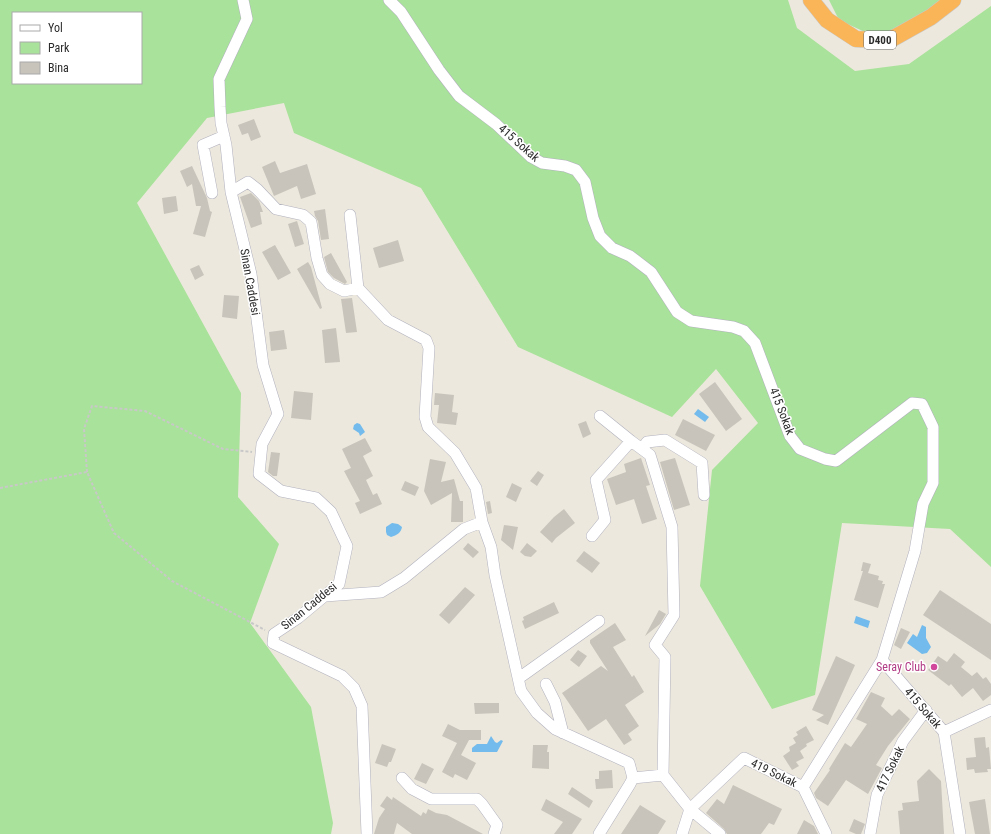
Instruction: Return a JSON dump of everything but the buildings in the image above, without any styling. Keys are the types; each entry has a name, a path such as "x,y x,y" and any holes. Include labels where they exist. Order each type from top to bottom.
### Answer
{"highway":[{"name":"D400","path":"811,0 827,20 856,39 890,40 931,17 953,0"}],"street":[{"path":"243,0 248,19 219,79 220,107 231,192 248,182 263,194 276,209 303,215 311,222 316,258 322,275 330,284 344,291 358,288"},
{"name":"415 Sokak","path":"390,0 401,12 439,70 459,96 496,124 531,157 542,163 565,166 576,170 585,182 593,218 600,236 612,248 630,256 651,272 677,312 691,320 733,327 744,331 755,343 790,436 800,449 824,459 836,461 912,403 922,404 933,427 933,483 923,504 915,551 882,660 944,732 960,834"},
{"path":"212,193 203,145 224,136"},
{"name":"Sinan Caddesi","path":"231,192 251,274 263,365 278,414 262,444 259,474 281,491 316,498 331,512 347,546 339,584 298,618 274,634 273,643 342,676 354,688 362,706 367,834"},
{"path":"350,215 358,288 388,320 426,340 429,348 425,417 428,427 455,453 476,488 482,522 491,547 495,575 521,690 537,713 555,729 629,763 633,778 599,834"},
{"path":"600,416 650,455 672,527 674,615 656,645 665,657 663,775 690,809 720,834"},
{"path":"642,449 647,442 665,440 702,463 704,495"},
{"path":"592,536 605,520 596,480 631,441"},
{"path":"325,596 381,592 404,578 464,529 482,522"},
{"path":"519,678 599,621"},
{"path":"803,788 882,660"},
{"path":"546,684 555,702 563,733"},
{"name":"417 Sokak","path":"870,834 877,795 903,741 926,710"},
{"path":"944,732 991,710"},
{"name":"419 Sokak","path":"690,809 744,758 803,788 826,834"},
{"path":"633,778 663,775"},
{"path":"402,778 412,789 431,799 476,799 482,804 497,825 494,834"},
{"path":"682,834 690,809"}],"path":[{"path":"261,452 223,449 145,411 92,406 84,429 86,472 114,533 172,581 274,634"},
{"path":"0,488 86,472"}],"green space":[{"path":"0,0 788,0 797,28 855,71 909,64 991,6 991,567 950,529 842,523 815,695 772,709 700,586 712,470 758,423 716,369 672,417 518,347 421,188 294,133 284,103 207,118 137,203 241,393 238,497 279,544 250,623 311,707 333,823 331,834 0,834"},
{"path":"829,0 943,0 894,31 867,33 839,20"}],"water":[{"path":"698,409 709,417 705,422 694,414"},
{"path":"357,423 360,424 365,432 360,436 359,433 353,429 354,425"},
{"path":"392,523 398,524 402,527 398,534 391,537 387,535 386,527"},
{"path":"856,616 870,621 868,628 854,623"},
{"path":"922,625 926,627 926,638 931,647 927,653 922,654 907,643 913,634 917,637"},
{"path":"491,736 497,743 501,740 503,741 497,752 472,752 472,748 477,744 487,744"}],"place":[{"name":"Seray Club","path":"934,667"}]}
